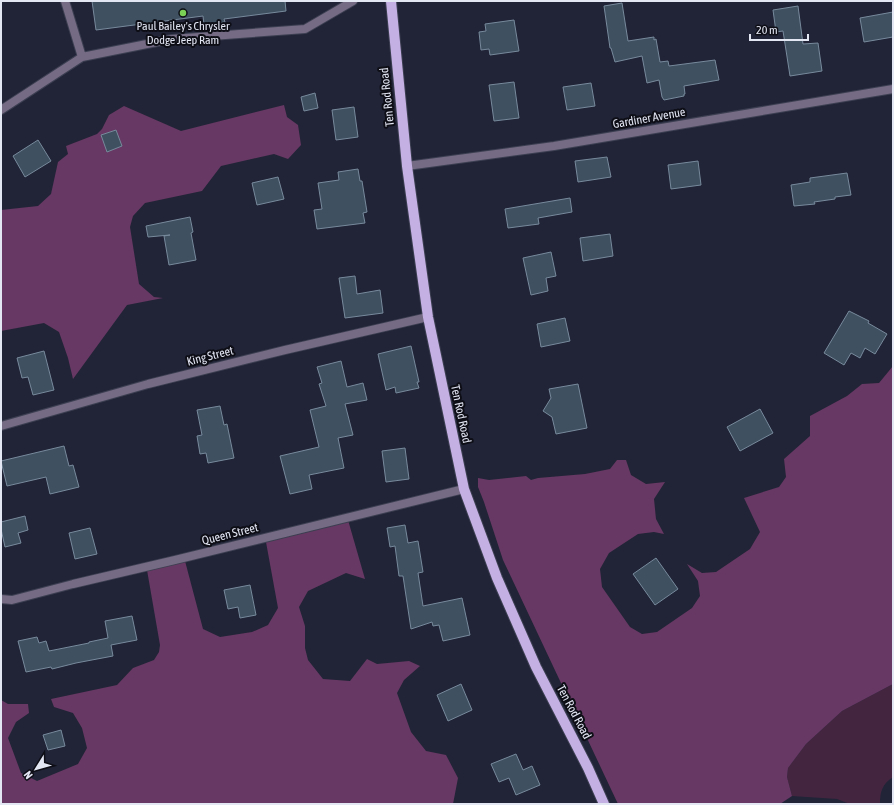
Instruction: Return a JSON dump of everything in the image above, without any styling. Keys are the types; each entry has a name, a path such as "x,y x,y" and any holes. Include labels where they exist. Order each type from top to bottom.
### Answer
{"main road":[{"name":"Ten Rod Road","path":"391,1 407,166 428,318 464,489 497,578 536,667 588,768 604,804"}],"street":[{"path":"65,1 82,57"},
{"path":"1,110 82,57 172,38 305,29 353,1"},
{"name":"Gardiner Avenue","path":"407,166 554,146 893,88"},
{"name":"King Street","path":"1,426 148,384 285,350 428,318"},
{"name":"Queen Street","path":"1,599 12,600 464,489"}],"shaded area":[{"path":"284,105 287,117 298,125 301,145 288,159 274,154 221,166 202,191 145,203 133,216 130,227 139,284 154,297 163,298 127,305 73,379 68,358 59,332 44,323 1,331 1,210 38,206 51,194 58,162 68,154 66,146 97,134 102,129 109,115 124,106 181,131"},
{"path":"893,366 893,684 842,711 806,744 788,768 787,777 792,796 780,804 618,804 503,560 478,487 478,478 489,480 526,476 531,480 538,478 585,474 610,469 617,460 626,460 631,475 646,484 665,482 654,499 656,519 664,534 654,532 638,534 609,553 600,569 602,587 630,627 642,634 657,632 692,608 700,596 698,581 687,564 702,573 716,572 750,549 760,532 744,498 779,487 786,477 784,459 810,436 810,416 847,396 862,384 879,383"},
{"path":"348,520 365,579 346,573 308,591 299,607 305,626 305,648 308,660 323,679 350,681 367,659 377,664 409,661 420,666 404,680 397,693 411,732 426,751 446,755 458,778 453,804 1,804 1,700 8,704 28,704 29,713 16,722 8,738 21,773 37,781 78,764 87,748 82,728 73,713 54,707 51,699 117,685 133,668 154,660 159,652 160,645 147,570 185,561 203,629 220,637 252,632 268,625 278,608 266,542 270,537"},
{"path":"893,684 893,777 886,782 882,789 880,804 850,804 837,799 792,796 787,777 788,768 806,744 842,711"}],"building":[{"name":"Paul Bailey's Chrysler Dodge Jeep Ram","path":"92,1 285,1 286,11 224,19 225,22 204,25 203,16 96,30"},
{"path":"622,3 628,41 654,37 654,40 656,39 660,62 668,61 669,66 715,60 719,80 684,86 684,96 664,100 662,97 659,80 647,83 642,56 615,62 610,48 604,6"},
{"path":"798,6 803,44 818,43 822,71 790,76 783,31 776,32 773,10"},
{"path":"893,12 893,37 864,42 860,18"},
{"path":"514,20 519,51 490,55 489,49 481,50 479,32 486,31 485,24"},
{"path":"514,82 519,118 494,121 489,85"},
{"path":"591,83 595,106 567,110 563,87"},
{"path":"315,93 318,108 304,111 301,97"},
{"path":"354,107 358,137 336,140 332,110"},
{"path":"116,130 122,146 107,152 101,135"},
{"path":"38,140 51,161 25,177 13,156"},
{"path":"607,157 611,177 578,182 575,161"},
{"path":"698,161 701,185 671,189 668,165"},
{"path":"358,169 360,181 362,181 367,212 363,213 365,223 317,229 314,210 322,209 318,183 339,180 338,172"},
{"path":"847,173 851,195 814,202 815,204 794,206 791,185 810,182 810,178"},
{"path":"278,177 284,199 257,205 252,183"},
{"path":"570,198 572,212 538,218 539,224 508,228 505,209"},
{"path":"190,217 193,232 191,233 196,260 169,265 164,236 170,235 148,237 146,226"},
{"path":"610,234 613,256 583,261 580,238"},
{"path":"551,252 556,276 546,278 548,291 531,295 523,258"},
{"path":"355,276 357,294 380,290 383,313 345,318 339,278"},
{"path":"849,311 869,321 868,323 887,334 875,354 865,348 860,358 851,353 844,365 824,353"},
{"path":"565,318 570,341 541,347 537,324"},
{"path":"411,346 419,388 396,393 395,387 386,390 378,354"},
{"path":"44,351 54,390 33,395 28,377 22,378 17,358"},
{"path":"341,361 347,387 363,383 367,400 345,404 353,435 338,438 344,468 309,475 312,489 290,494 280,456 319,447 310,410 326,406 319,384 322,383 317,367"},
{"path":"578,384 587,428 556,434 552,417 543,411 551,398 549,389"},
{"path":"220,406 224,425 227,424 234,458 208,463 206,453 200,454 197,436 202,435 197,410"},
{"path":"760,409 773,433 740,451 727,427"},
{"path":"64,446 69,466 73,465 79,487 50,494 46,477 7,486 1,461"},
{"path":"405,448 409,479 386,482 382,451"},
{"path":"25,516 28,530 18,533 21,543 5,547 1,522"},
{"path":"405,525 408,543 418,541 423,572 418,573 423,606 462,598 470,635 443,641 439,625 433,626 432,622 411,629 403,576 399,576 395,546 390,547 387,528"},
{"path":"90,528 97,554 75,559 69,533"},
{"path":"656,558 678,589 655,605 633,574"},
{"path":"250,585 256,615 240,618 238,607 228,609 224,590"},
{"path":"132,616 137,640 111,645 113,656 52,669 51,667 26,672 18,641 37,637 39,643 46,641 49,651 89,643 108,638 105,621"},
{"path":"461,684 472,710 448,721 437,695"},
{"path":"61,730 65,746 48,750 43,735"},
{"path":"516,754 523,770 532,766 540,785 516,795 509,778 499,782 491,764"}],"place":[{"name":"Paul Bailey's Chrysler Dodge Jeep Ram","path":"183,13"}]}
